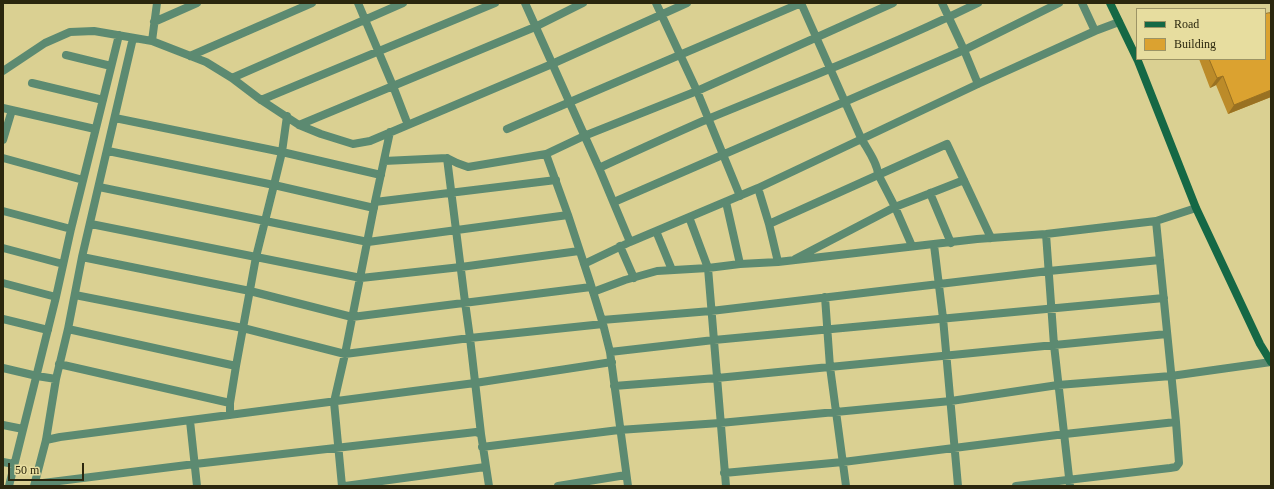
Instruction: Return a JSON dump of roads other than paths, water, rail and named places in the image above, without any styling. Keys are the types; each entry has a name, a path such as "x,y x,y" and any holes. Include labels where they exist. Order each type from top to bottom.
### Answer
{"street":[{"path":"152,41 157,3"},
{"path":"154,22 197,3"},
{"path":"190,56 312,3"},
{"path":"358,3 408,125"},
{"path":"232,78 403,3"},
{"path":"262,100 495,3"},
{"path":"525,3 614,202 630,242"},
{"path":"299,125 535,27 583,3"},
{"path":"656,3 697,91 740,196"},
{"path":"3,71 45,43 70,32 94,31 152,41 206,62 232,78 299,125 353,144 370,141 408,125 552,64 687,3"},
{"path":"508,129 801,3 860,138 878,170 878,174 895,207 912,246"},
{"path":"384,161 448,158 457,164 468,167 546,154 584,136 697,91 816,39 893,3"},
{"path":"942,3 978,84"},
{"path":"599,168 708,119 830,70 978,3"},
{"path":"614,202 964,50 1059,3"},
{"path":"1082,3 1095,31"},
{"path":"1110,3 1136,57"},
{"path":"584,264 620,246 758,188 860,138 1095,31 1119,22"},
{"path":"9,486 119,35"},
{"path":"134,38 82,258 68,329 56,378 46,440 35,485 195,464 476,432 479,432 480,434"},
{"path":"66,55 111,66"},
{"path":"482,447 619,430 720,423 951,401 1058,385 1171,376 1271,362 1260,344 1196,208 1138,60"},
{"path":"32,83 103,100"},
{"path":"3,108 96,129"},
{"path":"3,140 12,110"},
{"path":"230,415 230,403 236,366 256,257 282,152 287,116"},
{"path":"115,118 282,152 381,175"},
{"path":"342,486 334,402 346,354 374,205 390,132"},
{"path":"769,224 947,144 991,238"},
{"path":"108,151 374,205 451,193 556,180"},
{"path":"546,154 584,264 610,352 619,430 628,486"},
{"path":"3,158 83,180"},
{"path":"448,158 480,434 489,486"},
{"path":"790,261 895,207 964,180"},
{"path":"99,187 368,242 568,215"},
{"path":"758,188 769,224 778,262"},
{"path":"930,193 951,243"},
{"path":"726,202 740,264"},
{"path":"82,258 250,291 352,317 465,302 592,290 657,271 790,261 912,246 1046,234 1156,221 1196,208"},
{"path":"3,211 71,229"},
{"path":"689,217 708,268 726,486"},
{"path":"1016,486 1070,483 1176,467 1178,463 1176,422 1156,221"},
{"path":"91,224 361,278 461,267 579,251"},
{"path":"656,231 672,270"},
{"path":"1046,234 1054,346 1070,483"},
{"path":"934,245 947,356 958,486"},
{"path":"620,246 634,278"},
{"path":"3,248 63,264"},
{"path":"75,295 243,328 346,354 602,322 711,311 1048,271 1160,260"},
{"path":"3,283 56,297"},
{"path":"825,297 830,367 846,486"},
{"path":"610,352 714,340 1164,298"},
{"path":"3,319 48,330"},
{"path":"68,329 236,366"},
{"path":"614,386 717,378 1167,334"},
{"path":"46,440 475,383 612,362"},
{"path":"59,364 230,403"},
{"path":"3,368 37,376 56,378"},
{"path":"190,421 197,486"},
{"path":"724,473 842,462 1065,434 1176,422"},
{"path":"3,425 23,429"},
{"path":"3,462 14,464"},
{"path":"345,486 485,467"},
{"path":"558,486 626,475"}]}
